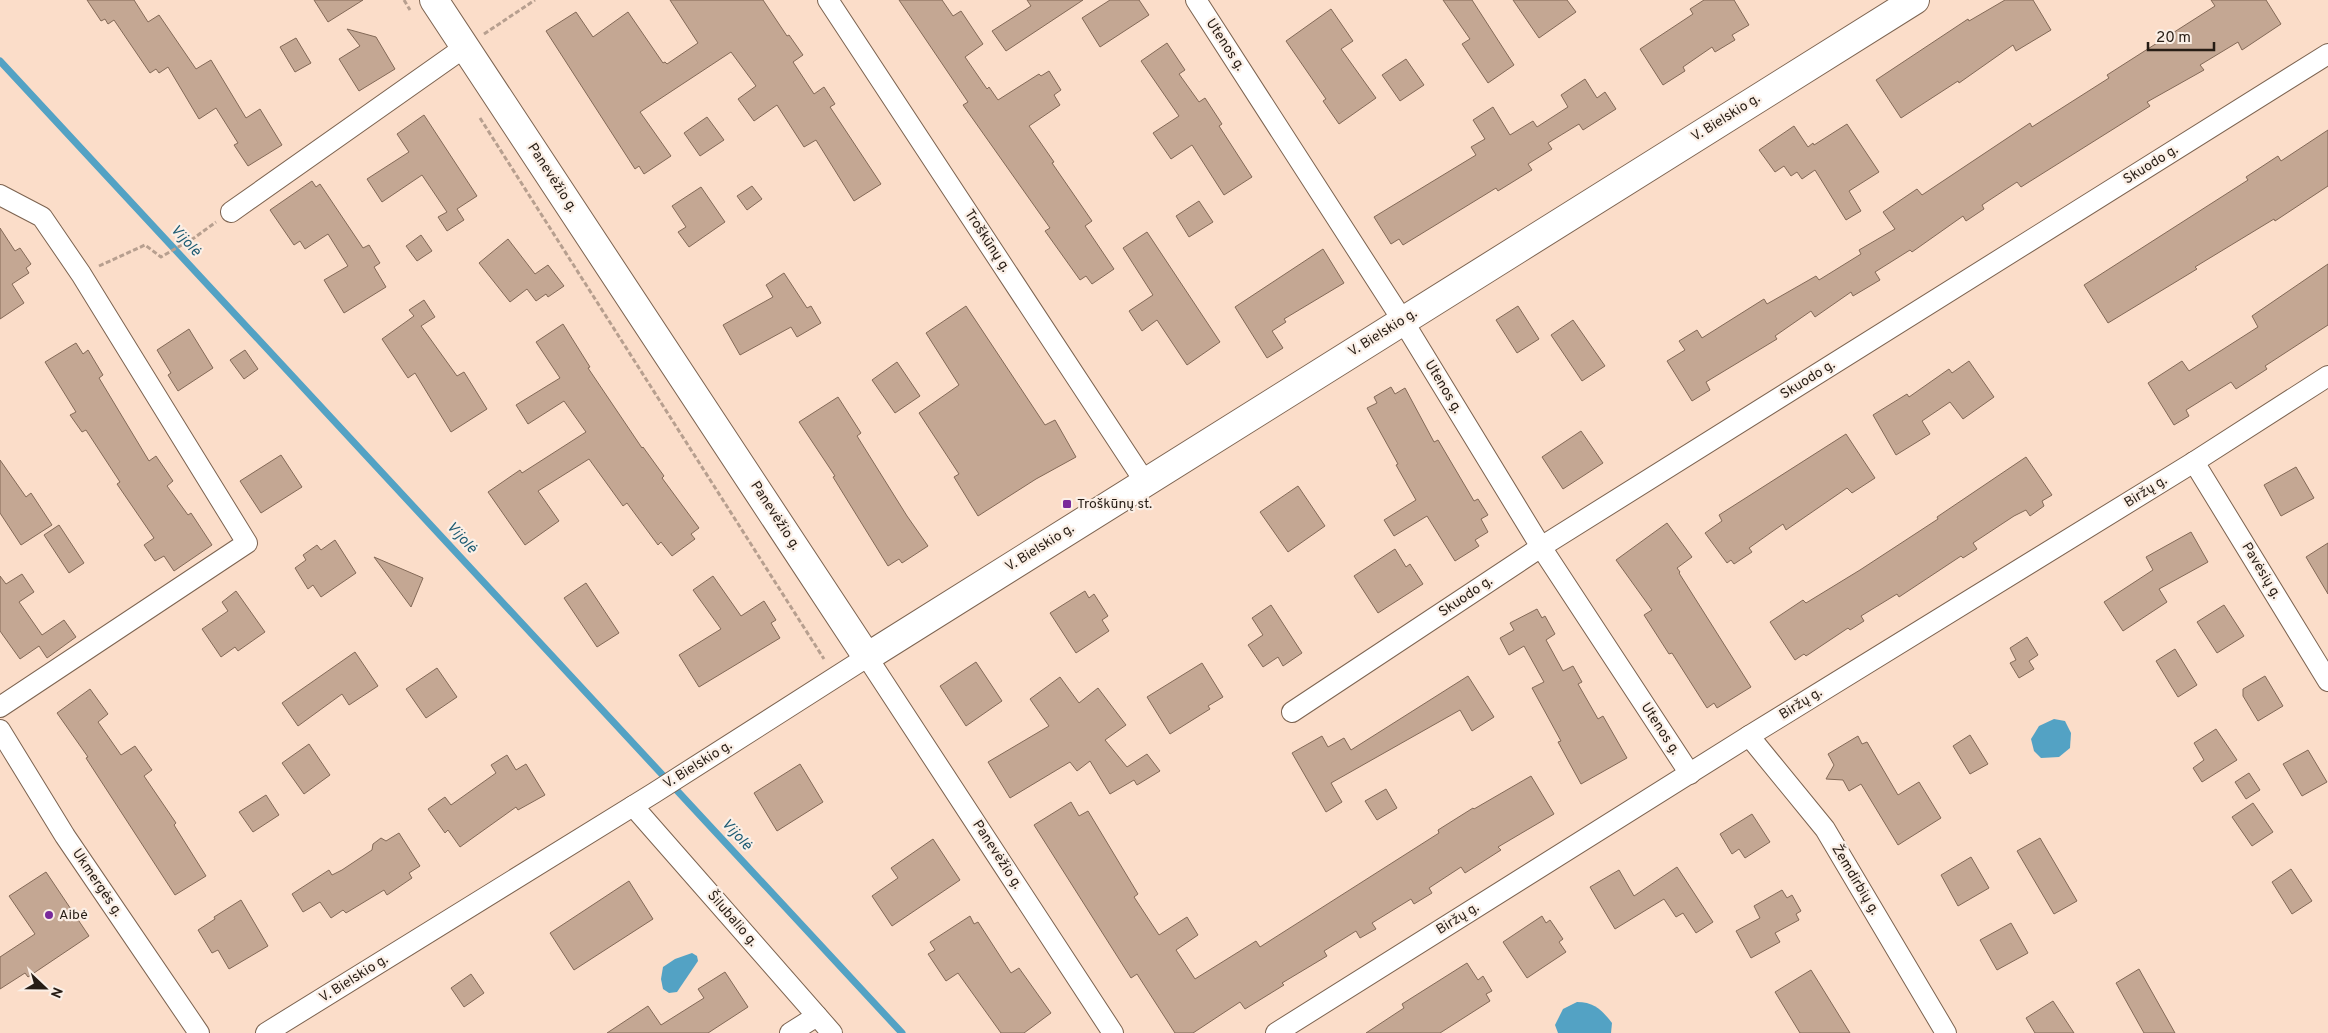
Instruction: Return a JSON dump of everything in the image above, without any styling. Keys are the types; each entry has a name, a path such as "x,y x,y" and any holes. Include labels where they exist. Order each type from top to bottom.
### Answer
{"street":[{"name":"Troškūnų g.","path":"828,0 1145,482"},
{"name":"Utenos g.","path":"1196,0 1403,321 1541,546 1690,774"},
{"name":"V. Bielskio g.","path":"266,1033 678,778 867,656 1915,0"},
{"name":"Panevėžio g.","path":"424,8 465,47 1113,1033"},
{"path":"230,212 465,47"},
{"name":"Skuodo g.","path":"1292,712 1541,546 2328,54"},
{"path":"0,195 42,217 81,274 246,543 0,707"},
{"name":"Biržų g.","path":"1276,1033 1750,736 2194,462 2328,376"},
{"name":"Pavėsių g.","path":"2194,462 2328,680"},
{"name":"Ukmergės g.","path":"0,730 65,836 199,1033"},
{"name":"Žemdirbių g.","path":"1750,736 1824,829 1946,1033"},
{"name":"Šilubalio g.","path":"633,806 832,1033"},
{"path":"790,1033 816,1016"}],"path":[{"path":"404,0 424,8"},
{"path":"465,47 535,0"},
{"path":"475,111 835,678"},
{"path":"81,274 145,244 161,257 194,238"}],"water":[{"path":"2054,719 2065,721 2071,733 2070,748 2059,757 2041,758 2034,751 2031,739 2039,726"},
{"path":"692,953 697,956 698,961 677,992 669,993 663,989 661,979 663,967 675,959"},
{"path":"1577,1002 1588,1003 1601,1011 1612,1023 1611,1033 1558,1033 1555,1025 1563,1009"}],"building":[{"path":"87,0 134,0 148,22 159,15 196,69 211,60 246,118 260,109 282,145 248,166 234,145 238,143 216,108 199,119 168,67 159,73 156,69 150,73 114,20 108,24 105,19 101,21"},
{"path":"314,0 363,0 328,22"},
{"path":"670,0 763,0 787,36 789,35 803,55 793,62 814,94 824,87 835,104 830,107 881,184 854,201 816,140 804,147 777,105 754,121 738,99 756,86 731,52 640,112 671,156 644,174 639,166 635,169 546,31 576,12 593,37 628,12 663,63 667,64 698,43"},
{"path":"899,0 942,0 953,16 961,11 983,44 965,57 987,89 989,87 998,100 1039,74 1041,76 1049,71 1061,90 1054,95 1060,105 1029,126 1092,221 1085,226 1114,269 1092,284 1086,276 1080,280 1045,231 1050,228 963,105 968,102"},
{"path":"1027,0 1083,0 1006,51 992,31 1031,6"},
{"path":"1110,0 1139,0 1149,15 1100,47 1082,18"},
{"path":"1443,0 1472,0 1514,65 1488,83 1462,44 1470,39"},
{"path":"1513,0 1567,0 1576,12 1539,38"},
{"path":"1704,0 1734,0 1749,25 1732,35 1735,40 1715,52 1712,47 1683,67 1685,71 1663,85 1640,49 1693,14 1690,9"},
{"path":"2005,0 2033,0 2051,30 2016,51 2013,45 1959,83 1958,81 1901,118 1876,80 1968,19 1969,21"},
{"path":"2211,0 2266,0 2281,24 2242,50 2238,42 2200,65 2204,70 2147,102 2150,106 2021,187 2017,182 1982,205 1984,209 1966,221 1963,216 1912,252 1910,250 1875,272 1880,280 1853,296 1851,292 1815,317 1811,311 1775,336 1777,339 1706,382 1710,390 1692,401 1667,361 1685,350 1679,341 1697,330 1702,338 1764,299 1767,304 1816,276 1819,280 1861,254 1859,250 1895,229 1883,212 1917,189 1922,195 2030,123 2032,127 2109,78 2107,75 2215,6"},
{"path":"1331,9 1353,41 1341,49 1376,98 1339,124 1323,101 1326,99 1286,41"},
{"path":"347,29 376,37 395,69 359,91 339,59 360,46"},
{"path":"296,38 311,63 295,72 280,47"},
{"path":"1167,43 1185,70 1179,74 1199,102 1205,98 1222,124 1219,126 1252,177 1224,195 1192,145 1171,159 1153,133 1179,116 1141,61"},
{"path":"1406,59 1424,85 1400,101 1382,75"},
{"path":"1585,79 1597,98 1605,92 1616,109 1583,130 1579,124 1548,143 1552,149 1528,164 1532,170 1498,191 1496,188 1403,245 1399,239 1391,244 1374,217 1476,155 1471,147 1485,139 1473,120 1493,107 1510,135 1533,121 1537,127 1568,107 1561,95"},
{"path":"424,115 477,196 457,209 464,220 447,231 438,217 447,212 422,175 382,202 367,179 409,152 397,134"},
{"path":"707,117 724,140 700,156 684,133"},
{"path":"1847,124 1879,172 1849,191 1861,211 1846,220 1815,170 1802,179 1797,172 1791,176 1784,166 1775,172 1759,150 1794,126 1808,147"},
{"path":"2328,130 2328,186 2275,221 2274,219 2195,267 2197,269 2108,323 2084,285 2248,180 2246,177 2278,156 2281,161"},
{"path":"312,181 316,187 320,184 363,248 369,245 380,263 374,267 386,287 344,313 324,280 348,266 328,234 305,249 300,241 294,245 270,210"},
{"path":"752,186 762,199 747,210 737,196"},
{"path":"701,187 725,222 689,247 678,232 686,227 672,206"},
{"path":"1199,201 1213,222 1189,237 1176,216"},
{"path":"0,228 15,251 20,248 31,264 26,268 29,273 12,284 24,303 0,319"},
{"path":"1147,232 1220,342 1187,365 1157,320 1142,331 1129,311 1153,295 1123,248"},
{"path":"421,235 432,251 417,261 406,246"},
{"path":"508,239 535,274 548,265 564,286 548,297 546,294 536,301 527,289 510,302 479,263"},
{"path":"1323,249 1344,283 1284,319 1286,322 1272,331 1283,348 1267,358 1235,307"},
{"path":"2328,264 2328,325 2265,366 2267,369 2236,389 2231,382 2186,410 2189,416 2174,425 2148,383 2182,361 2189,371 2258,327 2252,316"},
{"path":"784,273 807,308 811,306 821,323 797,337 791,327 740,355 723,325 773,297 766,285"},
{"path":"424,300 435,317 421,326 457,376 464,372 487,409 451,432 415,373 408,378 382,339 414,316 409,310"},
{"path":"966,306 1045,425 1055,420 1076,457 1036,479 978,516 954,477 959,474 919,413 959,385 926,333"},
{"path":"1518,306 1539,339 1517,353 1496,320"},
{"path":"1573,320 1605,366 1582,381 1551,335"},
{"path":"563,324 590,367 588,368 642,448 664,476 662,478 699,528 691,534 695,539 672,556 661,542 658,545 627,503 623,506 589,459 538,491 559,521 525,545 488,492 520,470 522,473 586,432 564,401 528,424 516,405 560,378 536,342"},
{"path":"189,329 213,368 178,391 168,375 171,373 157,350"},
{"path":"76,343 83,354 88,350 103,375 99,378 149,461 156,456 173,481 167,486 188,515 191,513 212,545 174,571 164,556 155,561 144,545 154,538 117,484 120,482 86,430 82,432 70,415 76,412 45,362"},
{"path":"245,350 258,369 244,379 230,360"},
{"path":"1969,361 1994,397 1963,419 1950,402 1922,421 1930,434 1896,455 1873,415 1907,394 1909,397 1949,369 1952,373"},
{"path":"897,362 920,396 895,413 872,380"},
{"path":"1391,387 1395,394 1405,388 1434,442 1438,440 1474,501 1478,499 1488,515 1481,519 1488,532 1475,540 1479,546 1455,561 1427,516 1394,536 1384,520 1416,500 1367,408 1377,403 1374,397"},
{"path":"838,397 861,433 857,436 928,546 902,563 899,559 888,566 833,477 835,476 799,422"},
{"path":"1581,431 1603,463 1563,489 1542,457"},
{"path":"1846,434 1875,478 1852,493 1847,488 1786,530 1783,524 1749,548 1752,552 1734,564 1731,560 1727,563 1705,533 1722,521 1719,515"},
{"path":"281,455 302,487 261,513 240,481"},
{"path":"2026,457 2052,495 2042,501 2044,506 2030,516 2026,510 2014,516 1973,543 1977,549 1963,558 1961,556 1899,597 1897,594 1861,616 1864,621 1850,630 1848,628 1806,656 1804,654 1795,660 1770,622 1803,600 1806,603 1860,570 1938,519 1937,517"},
{"path":"0,460 26,497 31,493 52,525 21,545 0,513"},
{"path":"2296,467 2314,498 2281,516 2264,485"},
{"path":"1298,486 1325,526 1288,552 1260,512"},
{"path":"1667,523 1692,557 1677,568 1679,573 1751,687 1717,708 1714,703 1707,708 1672,653 1669,654 1644,615 1652,610 1616,560"},
{"path":"59,525 84,563 69,573 44,535"},
{"path":"2191,532 2208,562 2159,589 2167,602 2123,631 2104,602 2153,570 2146,557"},
{"path":"335,540 356,573 321,597 313,585 308,589 295,568 306,560 303,555 317,545 321,550"},
{"path":"2328,543 2328,594 2306,557"},
{"path":"1395,549 1406,567 1410,564 1423,584 1378,613 1354,576"},
{"path":"374,557 423,578 411,607"},
{"path":"22,574 34,592 19,602 42,635 64,620 76,637 47,658 39,646 20,659 0,631 0,576 6,584"},
{"path":"713,576 741,616 764,601 776,620 771,623 780,638 699,687 679,655 721,629 693,590"},
{"path":"586,583 619,633 597,647 564,598"},
{"path":"236,591 265,632 238,651 235,647 221,657 202,629 228,611 222,602"},
{"path":"1085,591 1089,598 1094,594 1108,616 1102,620 1109,631 1076,653 1050,613"},
{"path":"1271,605 1302,653 1283,666 1278,657 1263,667 1248,645 1263,635 1252,618"},
{"path":"2224,605 2244,636 2217,653 2197,622"},
{"path":"1537,609 1542,618 1545,616 1555,634 1546,640 1563,671 1573,666 1582,682 1578,684 1598,719 1603,716 1627,758 1581,784 1558,742 1561,741 1532,688 1544,682 1524,646 1509,655 1500,638 1514,630 1510,623"},
{"path":"2027,637 2038,655 2029,661 2034,669 2019,678 2010,663 2016,660 2010,648"},
{"path":"2175,649 2197,685 2178,697 2156,661"},
{"path":"355,652 378,686 349,705 342,694 298,726 282,703"},
{"path":"976,662 1002,701 966,726 940,686"},
{"path":"1202,663 1223,697 1208,706 1210,709 1170,734 1147,697"},
{"path":"437,668 457,697 426,718 406,689"},
{"path":"1468,676 1494,717 1472,731 1460,710 1331,783 1342,802 1326,812 1292,753 1322,736 1328,747 1344,738 1351,750"},
{"path":"2265,676 2283,706 2258,721 2243,696 2243,689"},
{"path":"1060,677 1079,703 1098,688 1126,725 1105,740 1127,767 1147,754 1160,771 1137,785 1134,780 1110,794 1090,761 1077,771 1070,762 1010,798 988,762 1049,726 1030,699"},
{"path":"90,689 108,714 98,722 121,755 135,746 152,770 144,776 176,823 174,825 206,876 175,895 86,758 88,757 57,713"},
{"path":"2216,729 2237,760 2202,782 2193,768 2204,760 2194,743"},
{"path":"1970,735 1988,764 1970,774 1953,746"},
{"path":"1858,736 1862,744 1867,742 1898,795 1919,782 1941,818 1898,845 1861,784 1849,791 1843,780 1826,779 1834,765 1828,754"},
{"path":"309,744 330,775 304,794 282,763"},
{"path":"2308,750 2327,782 2302,796 2283,764"},
{"path":"507,755 516,770 526,764 545,795 518,810 516,807 460,847 448,830 445,833 428,809 445,797 451,805 496,773 491,765"},
{"path":"800,764 823,802 777,831 754,793"},
{"path":"2249,773 2260,790 2246,799 2235,782"},
{"path":"1531,776 1554,814 1498,847 1501,850 1465,873 1461,867 1429,888 1432,893 1414,904 1411,899 1372,923 1376,929 1360,938 1356,931 1324,951 1327,956 1282,983 1284,985 1245,1009 1240,1002 1193,1033 1175,1033 1137,974 1131,978 1034,825 1071,802 1079,816 1088,811 1138,894 1134,897 1159,935 1187,917 1198,935 1176,950 1195,979 1256,941 1260,947 1439,833 1438,830"},
{"path":"1386,789 1397,808 1377,820 1365,801"},
{"path":"266,795 279,815 253,832 239,812"},
{"path":"2253,803 2273,832 2252,846 2232,817"},
{"path":"1752,814 1770,842 1745,858 1739,849 1732,854 1720,834"},
{"path":"399,833 420,866 409,873 412,878 387,895 384,890 346,913 343,910 331,918 320,902 303,912 292,894 329,870 332,875 342,870 372,850 373,844 381,838 386,841"},
{"path":"2040,838 2077,901 2054,914 2017,851"},
{"path":"933,839 960,880 892,926 872,896 898,878 891,868"},
{"path":"1971,857 1989,888 1958,906 1941,875"},
{"path":"1677,867 1713,922 1696,933 1683,913 1676,917 1664,899 1615,929 1590,887 1619,870 1634,896"},
{"path":"2291,869 2312,901 2292,914 2272,882"},
{"name":"Aibė","path":"46,872 89,936 28,977 25,973 0,989 0,957 35,934 9,896"},
{"path":"629,881 653,919 574,970 550,933"},
{"path":"1782,890 1787,898 1792,895 1801,911 1796,914 1799,920 1775,933 1780,942 1751,958 1736,931 1760,918 1754,906"},
{"path":"241,900 268,946 229,969 218,950 212,953 198,930 215,919 214,917"},
{"path":"970,916 974,924 978,922 1011,973 1019,968 1051,1013 1024,1033 1001,1033 958,973 946,981 928,954 935,950 930,942"},
{"path":"1542,916 1546,923 1550,920 1563,939 1559,942 1566,952 1527,978 1503,942"},
{"path":"2011,923 2028,953 1997,970 1980,940"},
{"path":"1467,963 1478,980 1483,976 1492,991 1486,994 1490,1001 1440,1033 1366,1033 1404,1008 1402,1004"},
{"path":"2139,969 2175,1033 2144,1033 2116,983"},
{"path":"1811,970 1850,1033 1800,1033 1775,992"},
{"path":"725,972 748,1007 708,1033 607,1033 648,1006 661,1025 704,998 698,989"},
{"path":"471,974 484,993 464,1007 451,988"},
{"path":"2053,1001 2074,1033 2035,1033 2026,1018"}],"waterway":[{"name":"Vijolė","path":"0,61 902,1033"}],"place":[{"name":"Troškūnų st.","path":"1067,504"},
{"name":"Aibė","path":"49,915"}]}
